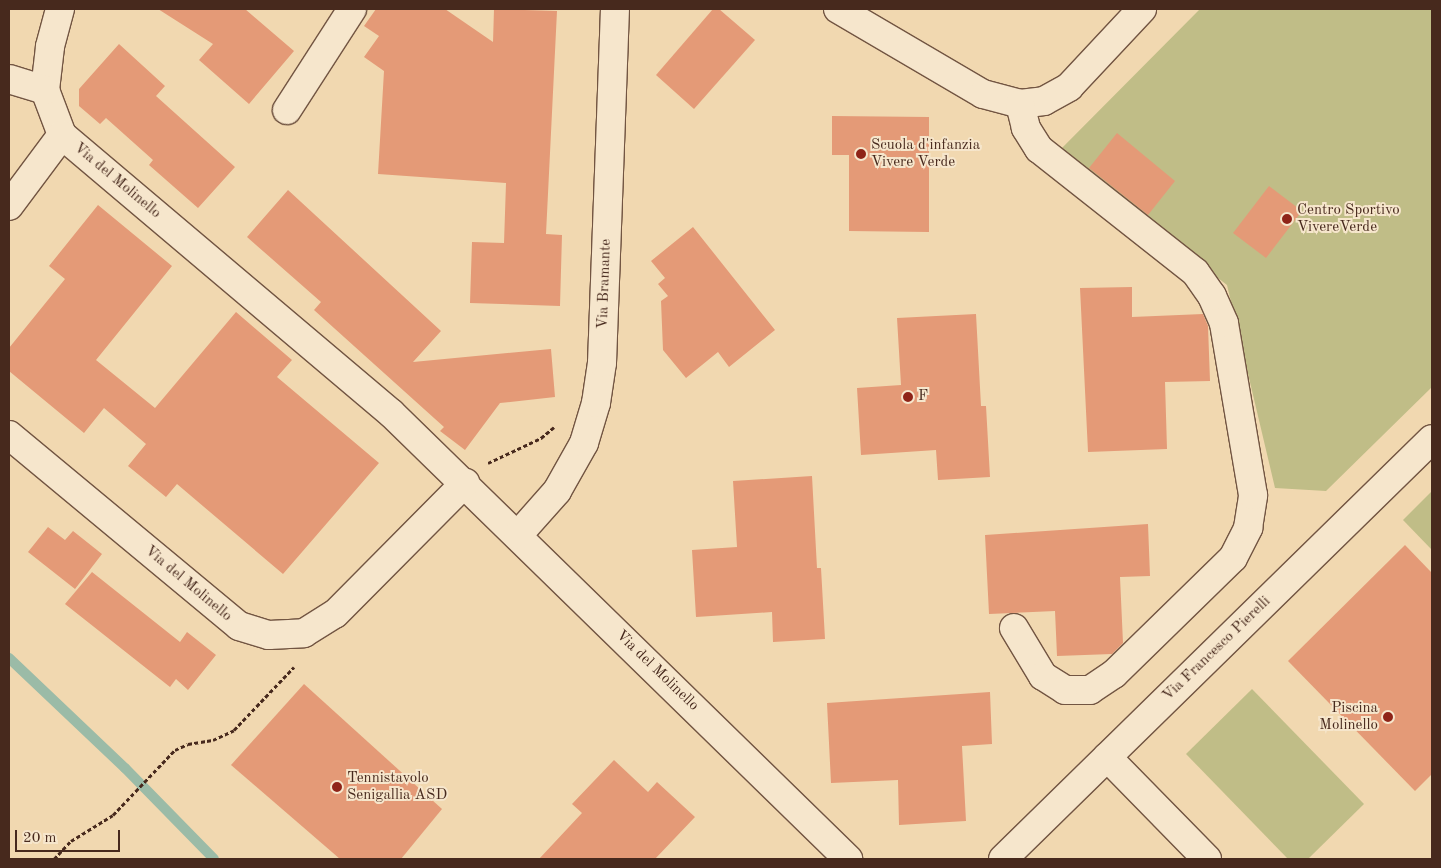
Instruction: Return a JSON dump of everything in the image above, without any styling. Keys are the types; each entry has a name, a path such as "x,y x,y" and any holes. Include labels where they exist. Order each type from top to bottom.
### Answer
{"street":[{"path":"9,79 45,90 50,47 60,9"},
{"path":"287,110 352,9"},
{"name":"Via Bramante","path":"518,535 557,491 584,444 596,403 602,363 615,9"},
{"path":"838,9 983,94 1020,104 1044,101 1069,87 1142,9"},
{"name":"Via del Molinello","path":"45,90 62,134 391,413 466,483 848,859"},
{"path":"1014,628 1043,676 1065,690 1090,690 1114,674 1233,558 1248,528 1253,495 1224,323 1212,296 1195,272 1039,150 1026,128 1020,104"},
{"name":"Via del Molinello","path":"9,206 62,134"},
{"name":"Via del Molinello","path":"9,435 239,626 269,635 304,633 335,614 466,483"},
{"name":"Via Francesco Pierelli","path":"1003,859 1432,439"},
{"path":"1107,757 1206,859"}],"path":[{"path":"466,483 493,460 541,438 562,421"},
{"path":"54,859 71,841 113,815 175,750 188,744 213,740 234,730 296,664 304,633"}],"shaded area":[{"name":"Centro Sportivo VivereVerde","path":"1200,9 1432,9 1432,387 1326,491 1275,488 1227,285 1057,153"},
{"path":"1432,491 1432,550 1403,520"},
{"path":"1252,689 1364,804 1308,859 1288,859 1186,754"}],"building":[{"path":"158,9 245,9 294,51 249,104 199,60 213,44"},
{"path":"376,9 445,9 493,42 494,9 557,11 546,234 562,235 560,306 470,303 472,242 504,243 506,183 378,174 384,71 364,57 379,36 364,26"},
{"path":"713,9 719,9 755,40 694,109 656,75"},
{"path":"119,44 165,86 156,96 235,167 198,208 149,165 153,160 106,118 100,124 79,106 79,89"},
{"path":"832,116 929,117 929,232 849,231 849,155 832,155"},
{"path":"1117,133 1175,181 1148,215 1089,168"},
{"path":"1269,186 1302,211 1266,258 1233,233"},
{"path":"288,190 441,331 413,362 551,349 555,397 500,403 465,450 440,431 444,427 314,310 321,302 247,237"},
{"path":"98,205 172,266 96,360 155,408 236,312 292,360 277,377 379,463 283,574 177,484 166,497 128,466 146,444 104,408 84,433 9,371 9,348 65,279 49,266"},
{"path":"693,227 775,330 729,367 718,352 686,378 663,350 661,301 668,296 658,284 665,278 651,261"},
{"path":"1132,287 1132,317 1203,314 1208,326 1210,381 1165,382 1167,449 1088,452 1080,288"},
{"name":"F","path":"976,314 981,406 986,406 990,477 938,480 936,450 861,455 857,388 901,385 897,318"},
{"path":"812,476 817,568 821,568 825,639 773,642 772,612 696,617 692,550 737,547 733,481"},
{"path":"1148,524 1150,576 1120,577 1123,643 1112,654 1057,656 1055,611 989,614 985,535"},
{"path":"48,527 65,540 73,531 102,554 75,589 28,552"},
{"name":"Piscina Molinello","path":"1405,545 1432,573 1432,774 1415,791 1288,661"},
{"path":"92,572 180,642 187,632 216,655 188,690 176,679 170,687 65,604"},
{"name":"Tennistavolo Senigallia ASD","path":"304,684 442,809 401,859 340,859 231,765"},
{"path":"990,692 992,744 962,746 966,821 899,825 898,780 831,783 827,703"},
{"path":"614,760 648,792 657,782 695,817 655,859 539,859 582,813 572,804"}],"waterway":[{"path":"9,658 125,768 214,859"}],"place":[{"name":"Scuola d'infanzia Vivere Verde","path":"861,154"},
{"name":"Centro Sportivo VivereVerde","path":"1287,219"},
{"name":"F","path":"908,397"},
{"name":"Piscina Molinello","path":"1388,717"},
{"name":"Tennistavolo Senigallia ASD","path":"337,787"}]}
